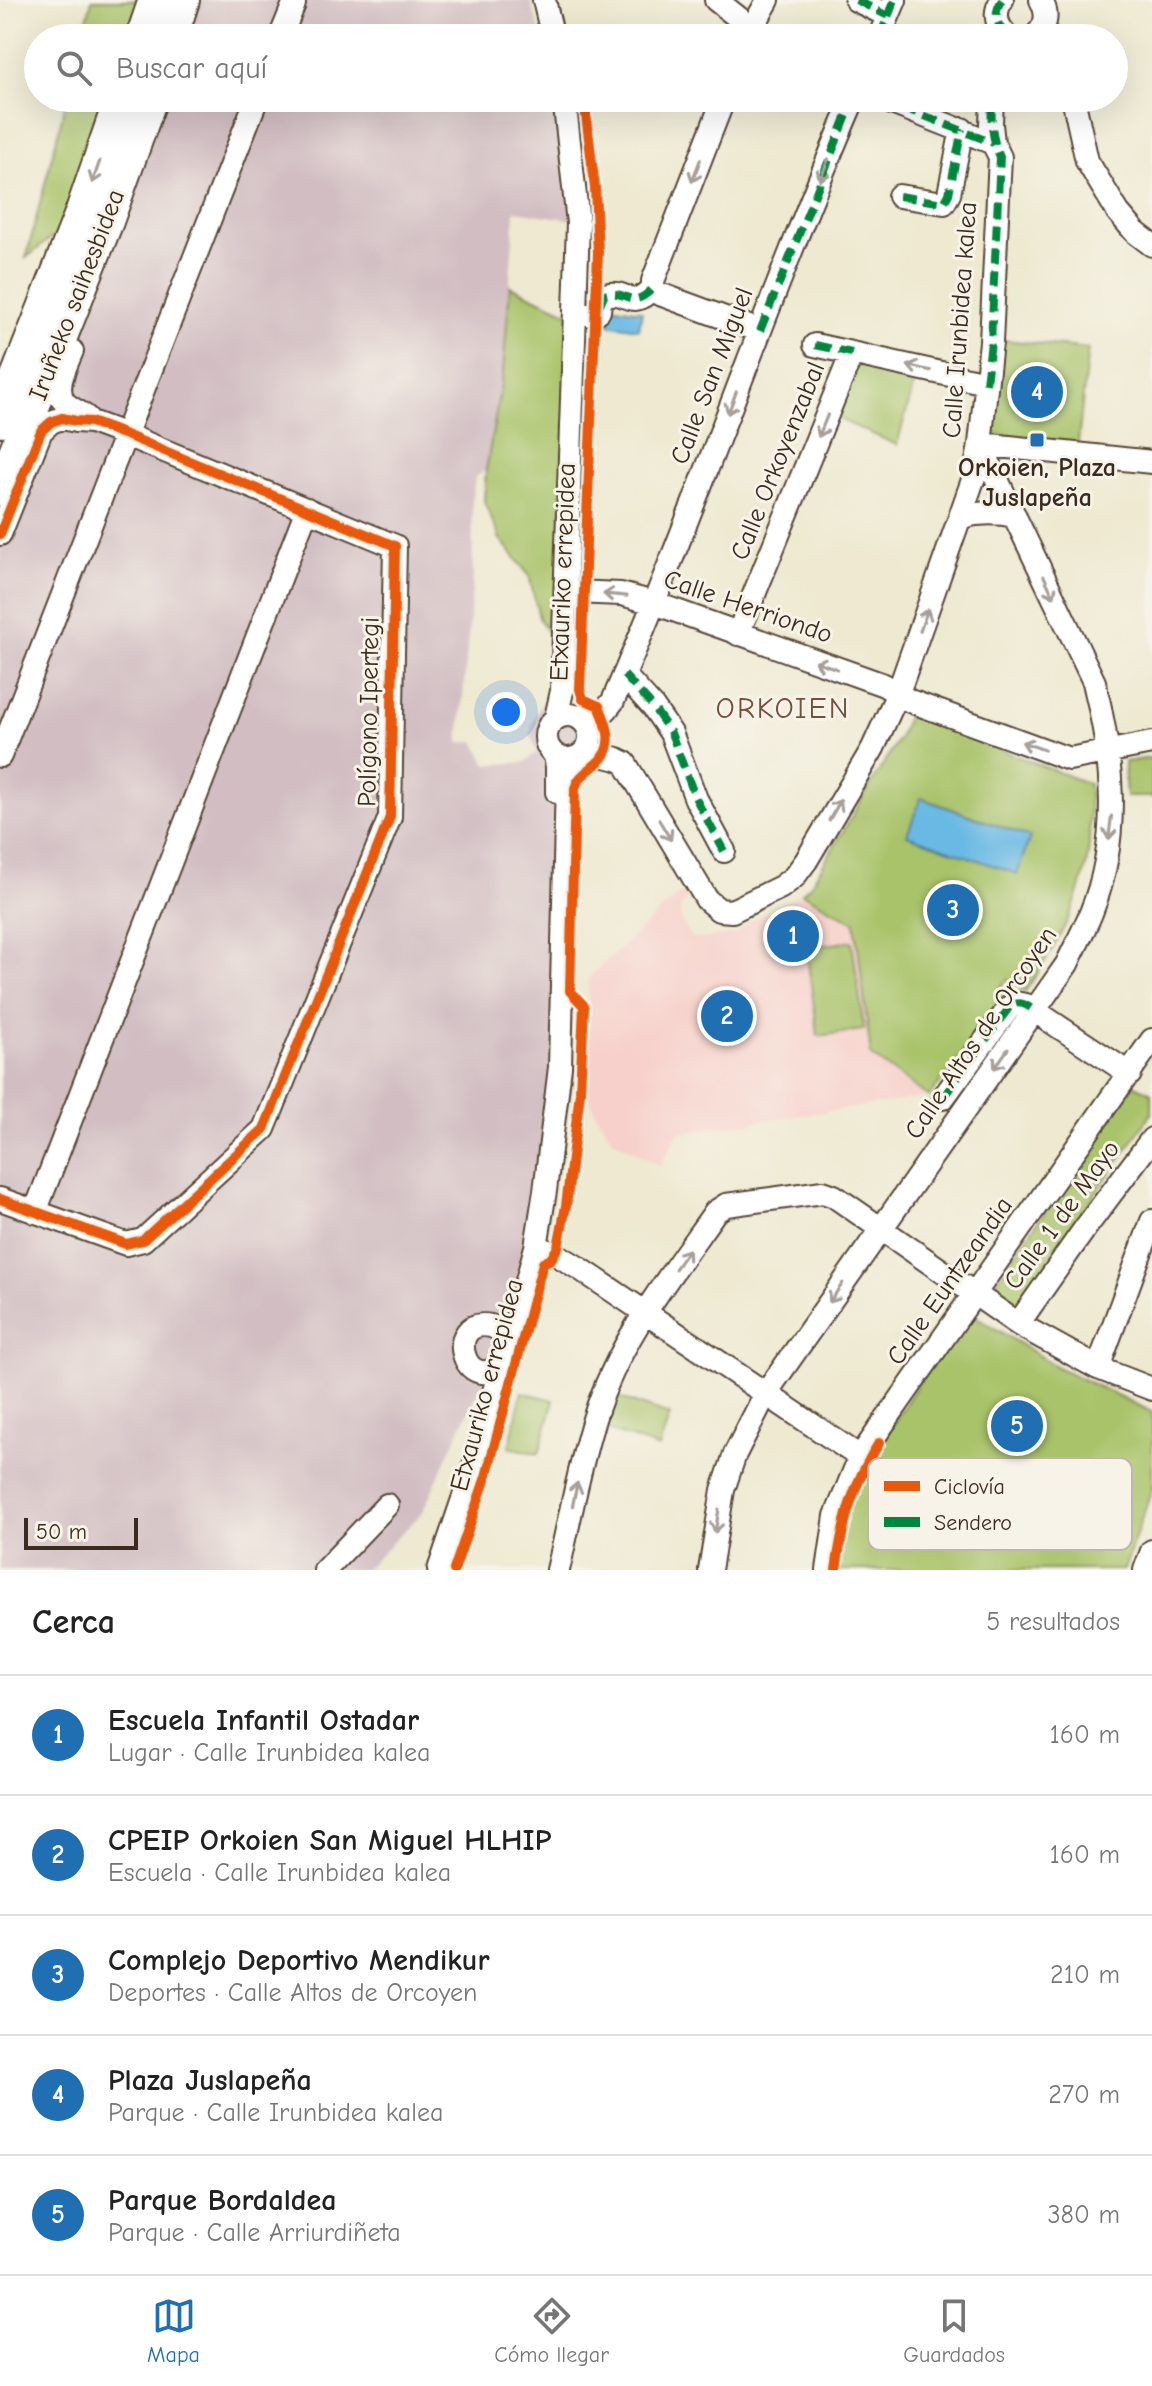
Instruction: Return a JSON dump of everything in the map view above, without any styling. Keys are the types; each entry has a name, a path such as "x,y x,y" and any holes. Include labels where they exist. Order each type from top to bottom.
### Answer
{"highway":[{"path":"147,24 155,0"},
{"path":"175,24 183,0"},
{"name":"Iruñeko saihesbidea","path":"0,420 82,211 116,112"},
{"name":"Iruñeko saihesbidea","path":"0,490 107,221 146,112"}],"street":[{"path":"185,24 190,0"},
{"path":"544,0 550,24"},
{"path":"555,0 560,24"},
{"path":"716,0 742,24"},
{"path":"758,24 768,0"},
{"path":"856,0 891,8"},
{"path":"286,24 294,4"},
{"name":"Polígono Ipertegi","path":"91,422 66,403 61,395 61,379 114,243 159,112"},
{"path":"0,756 252,112"},
{"name":"Etxauriko errepidea","path":"566,112 578,223 562,691 570,717"},
{"name":"Etxauriko errepidea","path":"570,717 586,314 587,220 577,112"},
{"path":"719,112 653,281 653,288 657,293 760,331"},
{"name":"Calle San Miguel","path":"570,717 606,710 613,701 848,112"},
{"path":"916,112 993,143"},
{"name":"Calle Irunbidea kalea","path":"572,755 617,759 625,763 707,900 719,910 732,911 781,887 794,877 873,748 898,693 975,474 991,342 1000,157 993,143 991,112"},
{"path":"1076,112 1087,161 1118,212 1135,232 1152,245"},
{"path":"899,196 944,203 949,194 962,129"},
{"path":"586,314 599,311 604,295 611,293 637,300 653,288"},
{"path":"815,345 986,383"},
{"name":"Calle Orkoyenzabal","path":"738,634 852,353"},
{"name":"Polígono Ipertegi","path":"0,534 41,431 62,418 91,422 126,435 395,546 390,817 264,1129 143,1240 126,1244 0,1199"},
{"path":"980,444 1151,467"},
{"name":"Calle Altos de Orcoyen","path":"710,1570 723,1490 735,1454 766,1393 1067,964 1092,911 1105,863 1111,815 1108,750 1094,682 980,444"},
{"path":"35,1212 307,509"},
{"path":"961,517 978,512 1015,516"},
{"name":"Calle Herriondo","path":"574,592 621,594 654,603 884,685 916,703 1069,759 1152,743"},
{"path":"624,675 671,733 696,799 724,851"},
{"path":"570,717 584,721 590,733 589,746 572,755 550,750 545,737 547,729 570,717"},
{"name":"Etxauriko errepidea","path":"439,1570 476,1461 536,1247 560,1067 567,780 572,755"},
{"name":"Etxauriko errepidea","path":"496,1328 504,1322 512,1306 538,1163 546,1092 557,766 572,755"},
{"path":"943,1098 1009,1008 1020,1002 1130,1074"},
{"name":"Calle Euntzeandia","path":"828,1570 836,1516 860,1457 1152,1040"},
{"name":"Calle 1 de Mayo","path":"1018,1324 1152,1139"},
{"path":"558,1570 595,1414 612,1373 645,1312 715,1212 726,1205 823,1192 834,1196 1018,1324 1098,1368 1152,1389"},
{"path":"1098,1368 1152,1221"},
{"path":"536,1247 570,1262 860,1457"},
{"path":"478,1326 496,1328 505,1337 505,1357 492,1371 478,1371 471,1368 463,1356 463,1341 478,1326"},
{"name":"Etxauriko errepidea","path":"478,1371 490,1409"},
{"path":"325,1570 387,1505"},
{"path":"1145,1570 1152,1551"}],"shaded area":[{"path":"139,0 530,0 538,24 131,24"},
{"path":"100,112 560,112 574,220 515,211 503,373 486,470 475,477 472,502 473,578 459,743 475,741 487,765 525,762 537,752 530,733 547,694 571,705 584,731 583,746 575,759 560,1057 505,1337 422,1513 364,1570 0,1570 0,383 60,231"},
{"path":"689,885 688,897 680,909 681,918 690,936 699,939 736,934 751,921 802,893 855,922 871,1055 929,1097 678,1133 660,1166 612,1139 596,1114 587,1091 589,977"}],"green space":[{"path":"92,0 139,0 131,24 86,24"},
{"path":"63,112 100,112 60,231 26,258"},
{"path":"510,286 571,314 555,646 539,618 529,575 500,539 484,501 486,470 503,373"},
{"path":"995,339 1088,349 1078,443 985,433"},
{"path":"856,365 917,374 897,445 834,417"},
{"path":"908,714 1089,784 1086,866 1066,923 1025,992 1008,979 998,989 1007,996 929,1097 871,1056 855,922 802,893 812,883 900,736"},
{"path":"1152,758 1152,797 1126,797 1124,762"},
{"path":"852,941 864,1030 818,1036 806,948"},
{"path":"1133,1084 1152,1093 1152,1113 1015,1308 990,1291"},
{"path":"964,1309 1057,1367 1152,1412 1152,1489 1132,1547 1132,1458 872,1458"},
{"path":"522,1392 554,1400 539,1454 509,1447"},
{"path":"618,1397 670,1415 659,1448 607,1430"},
{"path":"868,1464 868,1550 1131,1550 1124,1570 828,1570 836,1516"}],"water":[{"path":"610,306 642,311 639,329 607,324"},
{"path":"921,798 1030,837 1017,874 907,835"}],"marked path":[{"path":"856,0 888,16"},
{"path":"885,24 895,0"},
{"path":"999,24 997,10 1002,0"},
{"path":"760,331 848,112"},
{"path":"914,112 993,143"},
{"path":"986,383 991,342 1000,157 992,128 992,112"},
{"path":"899,196 944,203 949,194 962,129"},
{"path":"599,307 604,295 619,294 634,299 653,288"},
{"path":"815,345 852,353"},
{"path":"624,675 671,733 696,799 724,851"},
{"path":"943,1098 1009,1008 1019,1003 1035,1011"}],"cycle path":[{"path":"454,1570 486,1477 543,1263 551,1259 558,1247 580,1092 584,1006 570,991 575,788 602,757 608,743 599,706 583,699 580,689 598,253 595,188 586,112"},
{"path":"0,534 41,431 62,418 91,422 126,435 395,546 390,817 264,1129 143,1240 126,1244 0,1199"},
{"path":"871,1458 879,1443"},
{"path":"836,1570 850,1504 868,1463"}],"place":[{"name":"Plaza Juslapeña","path":"1037,392"},
{"name":"Orkoien, Plaza Juslapeña","path":"1037,440"},
{"name":"Complejo Deportivo Mendikur","path":"953,910"},
{"name":"Escuela Infantil Ostadar","path":"793,936"},
{"name":"CPEIP Orkoien San Miguel HLHIP","path":"727,1016"},
{"name":"Parque Bordaldea","path":"1017,1426"}],"district":[{"name":"ORKOIEN","path":"783,708"}]}
